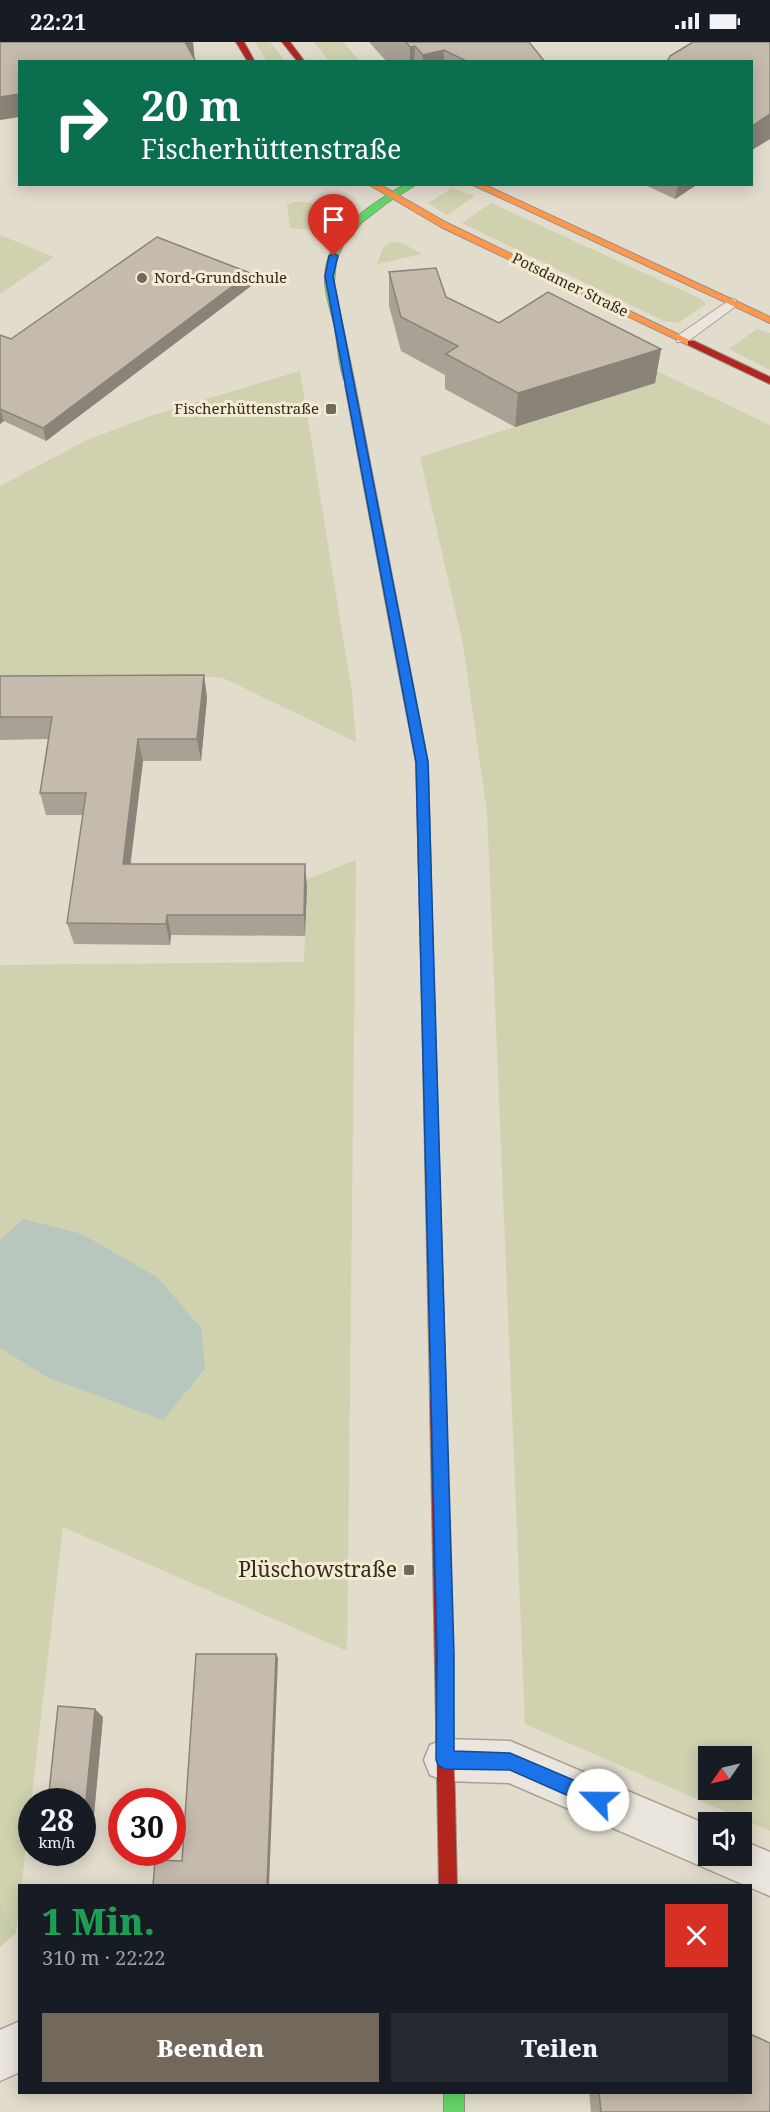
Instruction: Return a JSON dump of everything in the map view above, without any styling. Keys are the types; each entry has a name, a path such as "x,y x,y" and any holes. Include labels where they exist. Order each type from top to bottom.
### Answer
{"street":[{"path":"240,42 251,60"},
{"path":"286,42 300,60"},
{"name":"Potsdamer Straße","path":"375,186 455,230 770,381"},
{"path":"409,186 359,216 343,235 329,276 422,762 446,1654 445,1760 448,1884"},
{"path":"479,186 770,320"},
{"path":"445,1760 510,1762 698,1843"},
{"path":"751,1866 770,1874"},
{"path":"0,2057 18,2045"},
{"path":"454,2094 454,2112"}],"lane":[{"path":"682,339 731,303"}],"green space":[{"path":"255,42 270,42 284,60 266,60"},
{"path":"314,42 343,42 359,60 328,60"},
{"path":"452,188 475,196 447,215 428,203"},
{"path":"297,201 311,203 320,211 314,230 290,228 287,205"},
{"path":"491,203 701,299 706,304 678,323 664,321 462,223"},
{"path":"0,235 54,257 0,294"},
{"path":"392,242 402,243 422,254 377,264 383,248"},
{"path":"757,329 770,333 770,370 729,349"},
{"path":"634,360 770,425 770,1831 752,1823 752,1812 726,1812 699,1800 752,1800 752,1746 698,1746 698,1800 525,1724 487,812 463,644 420,457 654,383"},
{"path":"300,371 352,693 356,742 221,677 0,680 0,486 87,440 150,416"},
{"path":"356,860 347,1651 63,1527 33,1788 18,1788 18,1866 24,1866 22,1884 18,1884 16,1933 0,1902 0,965 304,962 307,879"},
{"path":"0,1902 16,1933 0,1947"}],"shaded area":[{"path":"23,1219 82,1234 157,1277 201,1328 205,1369 163,1420 47,1377 0,1348 0,1240"}],"building":[{"path":"0,42 185,42 195,60 18,60 18,94 0,97"},
{"path":"406,42 529,42 543,60 464,60 444,50 423,55 415,46 410,47"},
{"path":"693,42 770,42 770,114 753,125 753,60 668,60 670,56"},
{"path":"157,237 250,273 43,428 0,409 0,335 11,339"},
{"path":"436,268 446,297 499,323 548,292 661,349 518,393 446,354 458,346 401,317 389,272"},
{"path":"204,675 197,739 138,739 123,864 305,864 304,915 167,915 166,924 67,923 86,793 40,793 52,717 0,717 0,676"},
{"path":"196,1654 276,1654 267,1884 153,1884 155,1866 186,1866 186,1802"},
{"path":"58,1706 95,1709 87,1788 49,1788"},
{"path":"752,2035 770,2043 770,2112 601,2112 599,2094 752,2094"}],"traffic: fast":[{"path":"350,385 329,283 332,260 338,245 359,220 371,209 410,186"},
{"path":"405,674 422,762 427,957"},
{"path":"454,2094 454,2112"}],"traffic: slow":[{"path":"376,186 444,225 691,343"},
{"path":"479,186 770,320"},
{"path":"350,385 405,674"},
{"path":"427,957 438,1401"}],"traffic: jam":[{"path":"240,42 251,60"},
{"path":"286,42 300,60"},
{"path":"691,343 770,381"},
{"path":"438,1401 448,1884"}],"place":[{"name":"Nord-Grundschule","path":"142,278"},
{"name":"Fischerhüttenstraße","path":"331,409"},
{"name":"Plüschowstraße","path":"409,1570"}],"route":[{"path":"334,256 329,276 422,762 446,1654 445,1760 510,1762 598,1800"}]}
